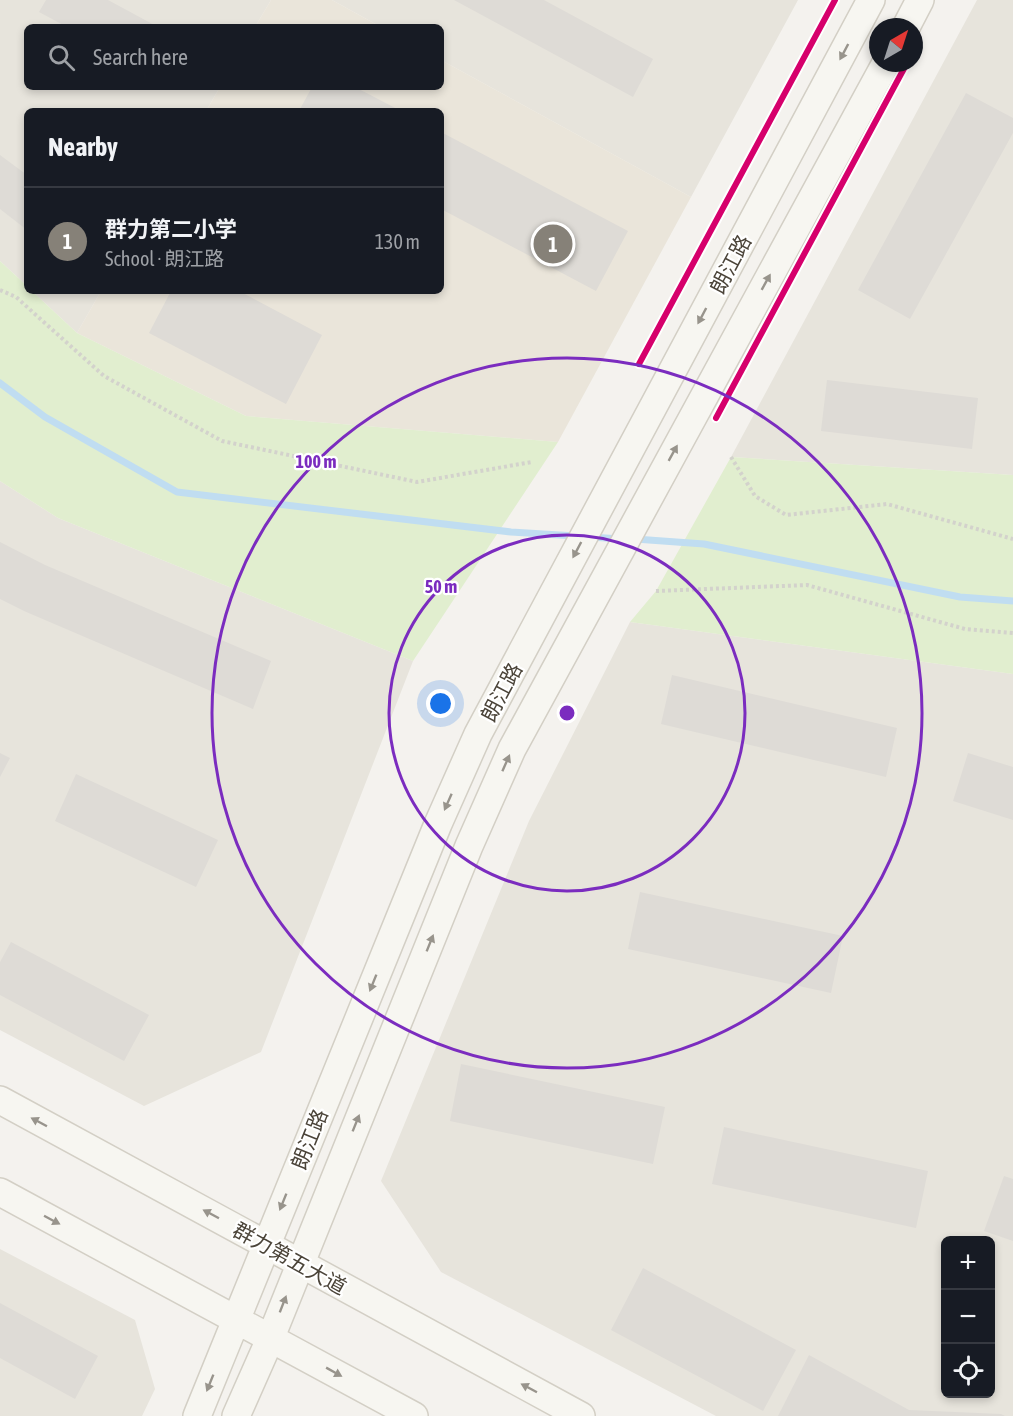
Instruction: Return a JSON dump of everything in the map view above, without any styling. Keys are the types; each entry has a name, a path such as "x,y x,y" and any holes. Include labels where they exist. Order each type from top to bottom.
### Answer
{"main road":[{"name":"朗江路","path":"197,1416 438,824 478,734 871,0"},
{"path":"911,18 920,0"},
{"name":"朗江路","path":"236,1416 469,846 512,749 881,72"},
{"name":"群力第五大道","path":"0,1100 581,1416"},
{"path":"0,1192 414,1416"}],"path":[{"path":"0,290 16,297 104,376 222,441 417,483 532,462"},
{"path":"731,458 755,496 786,515 887,504 1013,538"},
{"path":"656,591 807,585 965,629 1013,633"}],"shaded area":[{"path":"0,0 271,0 257,24 24,24 24,90 218,90 208,108 24,108 24,283 0,261"},
{"path":"271,0 332,0 376,24 257,24"},
{"path":"332,0 798,0 691,197 444,62 444,24 376,24"},
{"path":"977,0 1013,0 1013,475 731,457"},
{"path":"444,62 691,197 558,442 246,416 77,333 99,294 444,294 444,108 208,108 218,90 444,90"},
{"path":"35,294 99,294 77,333"},
{"path":"0,481 58,518 413,661 261,1052 144,1106 0,1030"},
{"path":"630,622 1013,674 1013,1416 716,1416 441,1272 381,1181 529,821"},
{"path":"0,1249 135,1320 155,1389 142,1416 0,1416"}],"green space":[{"path":"0,261 24,283 24,294 35,294 77,333 246,416 558,442 413,661 58,518 0,481"},
{"path":"731,457 1013,475 1013,674 630,622 656,591"}],"building":[{"path":"46,0 108,0 152,24 61,24 39,12"},
{"path":"454,0 544,0 653,59 633,97"},
{"path":"310,90 361,90 395,108 301,108"},
{"path":"966,93 1013,118 1013,133 910,319 858,290"},
{"path":"444,134 628,231 596,291 444,211"},
{"path":"0,155 24,173 24,228 0,209"},
{"path":"169,294 245,294 322,335 286,404 149,333"},
{"path":"827,380 978,398 972,449 821,431"},
{"path":"0,542 45,565 271,661 253,709 0,599"},
{"path":"672,675 897,728 886,777 661,724"},
{"path":"0,753 10,758 0,777"},
{"path":"968,753 1013,767 1013,820 953,801"},
{"path":"76,774 218,840 196,887 55,821"},
{"path":"640,892 843,936 831,993 628,949"},
{"path":"11,942 149,1015 124,1061 0,995 0,962"},
{"path":"461,1064 665,1107 653,1164 450,1121"},
{"path":"724,1127 928,1171 916,1228 712,1184"},
{"path":"1004,1176 1013,1179 1013,1241 984,1231"},
{"path":"643,1268 796,1350 763,1411 611,1330"},
{"path":"0,1303 98,1356 75,1399 0,1358"},
{"path":"809,1355 909,1410 1005,1416 778,1416"}],"waterway":[{"path":"0,383 45,417 177,492 511,532 576,536"},
{"path":"590,537 621,539"},
{"path":"635,539 704,544 960,597 1013,601"}],"cycle path":[{"path":"639,364 835,0"},
{"path":"716,418 902,72"}],"place":[{"name":"群力第二小学","path":"553,244"}]}
